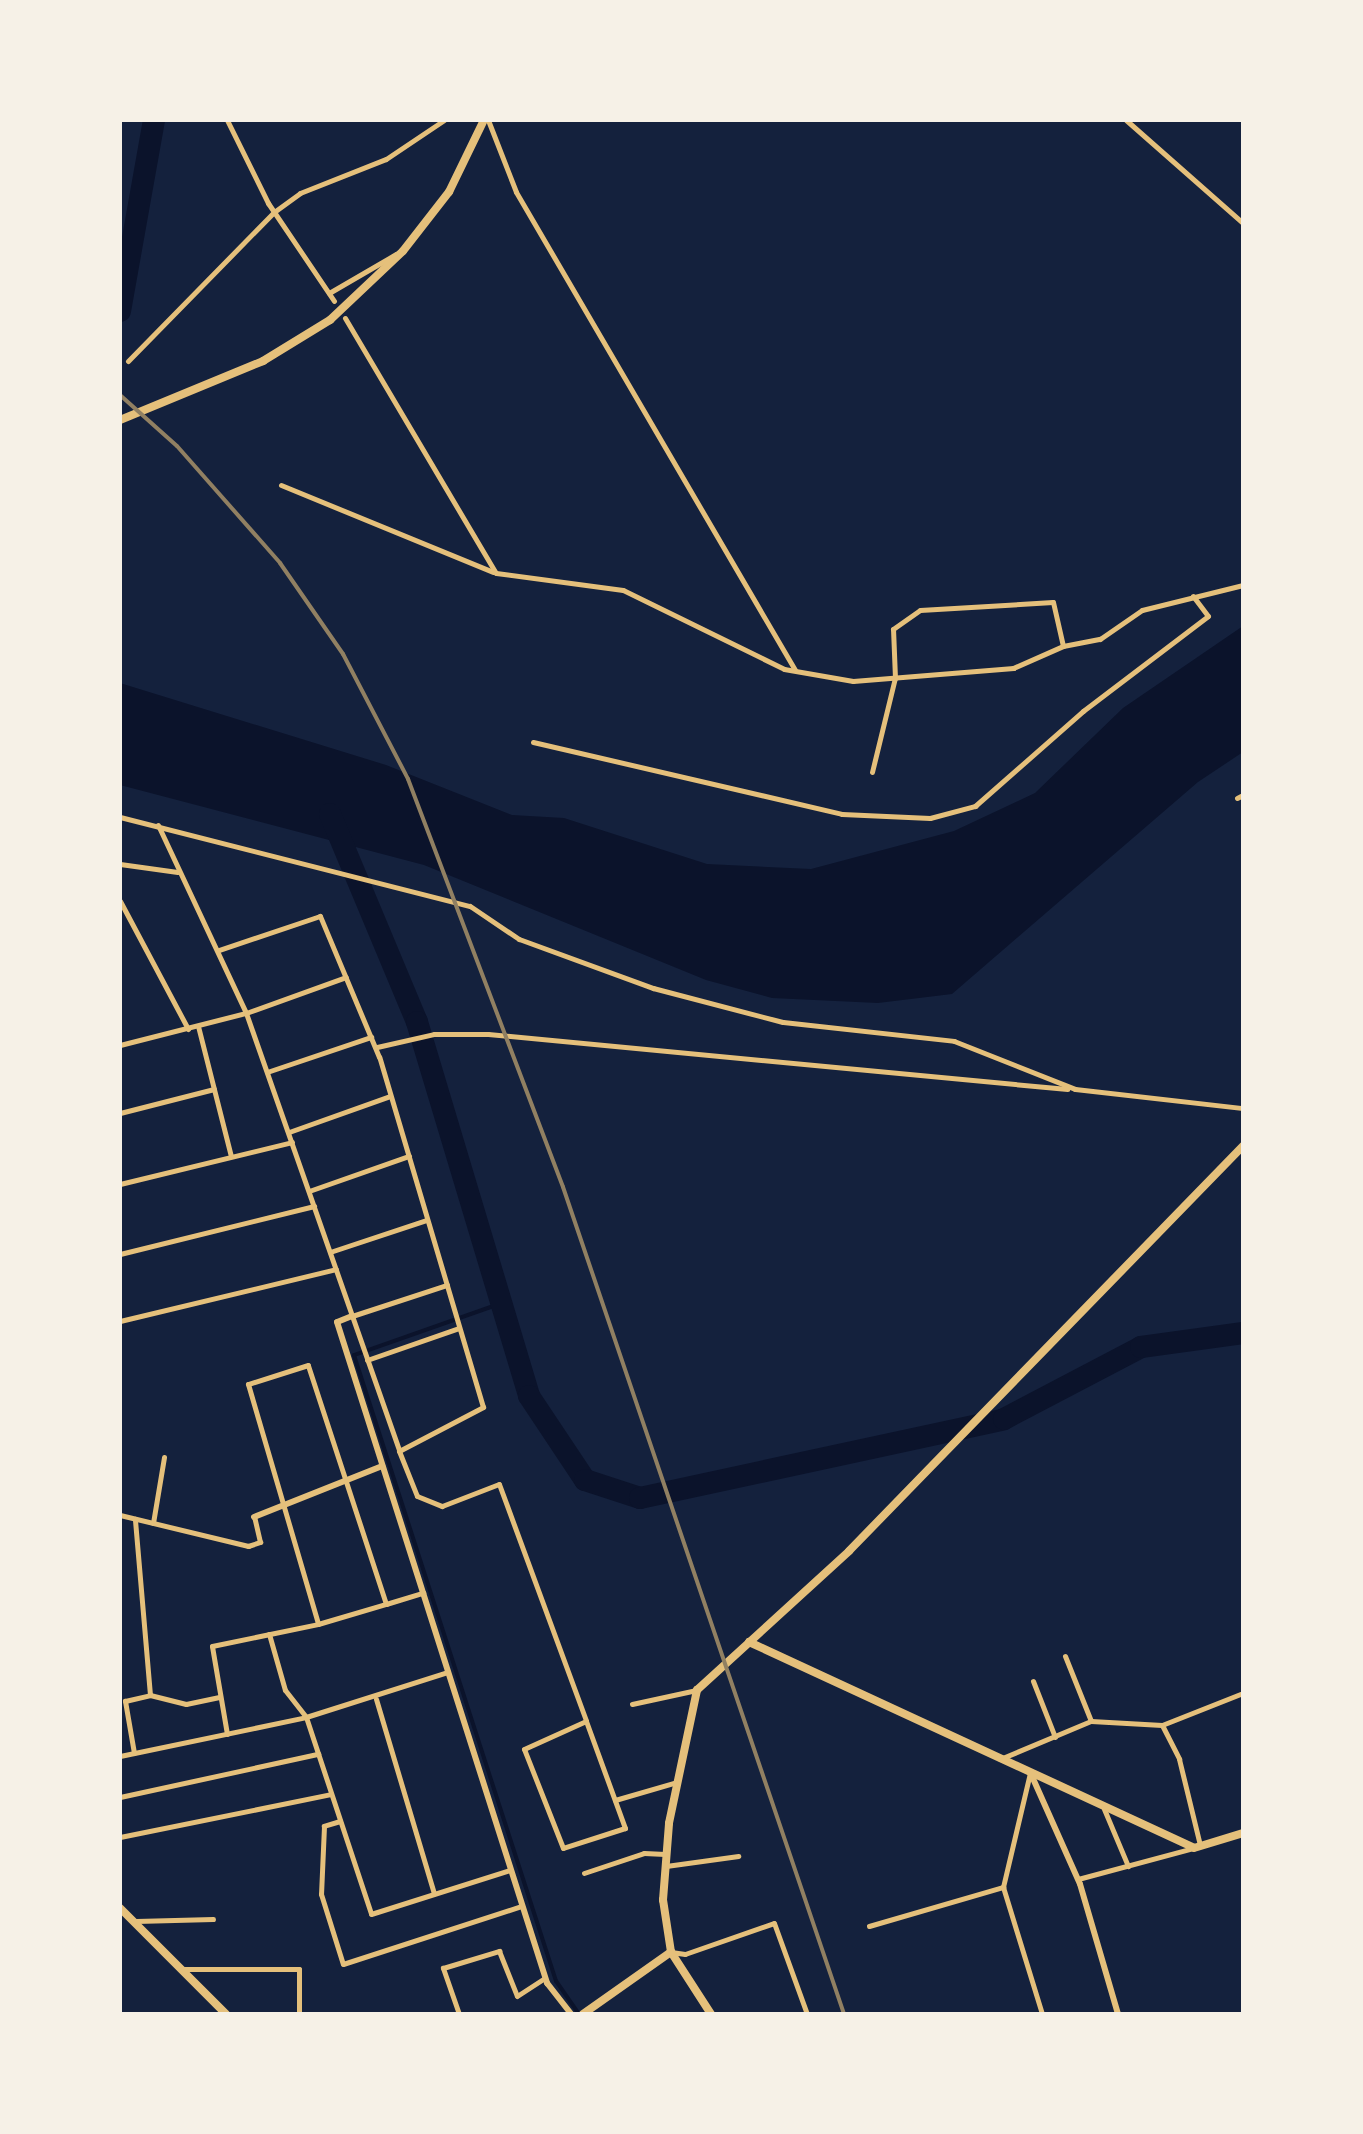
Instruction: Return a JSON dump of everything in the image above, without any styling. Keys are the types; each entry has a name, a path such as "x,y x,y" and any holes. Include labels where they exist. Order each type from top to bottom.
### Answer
{"main road":[{"path":"120,420 262,361 330,320 402,250 448,192 486,120"},
{"path":"711,2014 671,1952 664,1867 697,1690 862,1538 1243,1146"},
{"path":"748,1642 1197,1848 1243,1833"},
{"path":"120,1908 226,2014"},
{"path":"582,2014 671,1952"}],"street":[{"path":"227,120 274,212 334,300"},
{"path":"128,361 274,212 300,193 386,159 444,120"},
{"path":"486,120 516,192 796,670"},
{"path":"1126,120 1243,223"},
{"path":"329,292 402,250"},
{"path":"345,318 496,573"},
{"path":"282,485 496,573 624,590 796,670 853,681 1012,668 1063,646 1100,639 1142,610 1243,586"},
{"path":"534,742 842,814 930,818 974,806 1082,711 1208,616 1193,596"},
{"path":"872,772 896,678 892,630 920,610 1052,602 1063,646"},
{"path":"120,817 470,906 519,939 652,988 783,1022 954,1040 1074,1089"},
{"path":"158,825 246,1013 416,1496 442,1506 498,1484 586,1721 625,1828 563,1848 524,1748 586,1721"},
{"path":"120,864 177,872"},
{"path":"120,901 188,1029"},
{"path":"219,950 320,916 375,1047 483,1407 399,1451"},
{"path":"120,1036 122,1045 188,1029 346,977"},
{"path":"198,1026 232,1156"},
{"path":"375,1047 434,1034 488,1034 1243,1108"},
{"path":"267,1072 371,1036"},
{"path":"120,1113 214,1089"},
{"path":"289,1132 391,1096"},
{"path":"120,1184 292,1142"},
{"path":"309,1191 409,1156"},
{"path":"120,1254 314,1206"},
{"path":"330,1252 428,1220"},
{"path":"120,1321 336,1270"},
{"path":"447,1285 337,1322 545,1978 570,2014"},
{"path":"368,1360 460,1328"},
{"path":"318,1624 248,1384 308,1365 386,1604"},
{"path":"153,1523 164,1457"},
{"path":"120,1515 248,1546 260,1542 254,1517 382,1466"},
{"path":"135,1519 150,1695"},
{"path":"227,1734 212,1646 318,1624 422,1593"},
{"path":"269,1634 285,1690 306,1717 371,1914 510,1870"},
{"path":"1065,1656 1091,1721"},
{"path":"120,1756 306,1717 376,1699 448,1672"},
{"path":"1033,1681 1055,1737"},
{"path":"632,1704 697,1690"},
{"path":"1000,1758 1091,1721 1162,1725 1243,1694"},
{"path":"134,1753 124,1701 150,1695 186,1704 220,1697"},
{"path":"376,1699 434,1894"},
{"path":"1078,1879 1197,1848 1179,1759 1162,1725"},
{"path":"120,1796 318,1754"},
{"path":"1030,1772 1078,1879 1118,2014"},
{"path":"1030,1772 1002,1887 1042,2014"},
{"path":"615,1800 677,1782"},
{"path":"120,1837 332,1794"},
{"path":"1103,1806 1128,1866"},
{"path":"340,1821 324,1826 322,1894 343,1964 522,1906"},
{"path":"584,1873 644,1853 665,1854"},
{"path":"664,1867 738,1856"},
{"path":"869,1926 1002,1887"},
{"path":"133,1921 213,1919"},
{"path":"671,1952 685,1954 774,1923 807,2014"},
{"path":"459,2014 444,1968 499,1951 517,1996 545,1978"},
{"path":"182,1970 299,1970 299,2014"}],"water":[{"path":"1243,626 1243,752 1198,782 952,994 878,1003 772,998 706,980 424,865 120,785 120,683 386,765 512,815 564,818 707,864 811,869 954,831 1035,793 1123,708"}],"waterway":[{"path":"120,311 154,120"},
{"path":"330,814 417,1022 529,1396 585,1480 640,1498 1004,1419 1141,1347 1243,1333"},
{"path":"502,1303 354,1355 556,1981 579,2014"}],"railway":[{"path":"120,395 177,446 280,563 343,654 408,779 563,1187 844,2014"}]}
